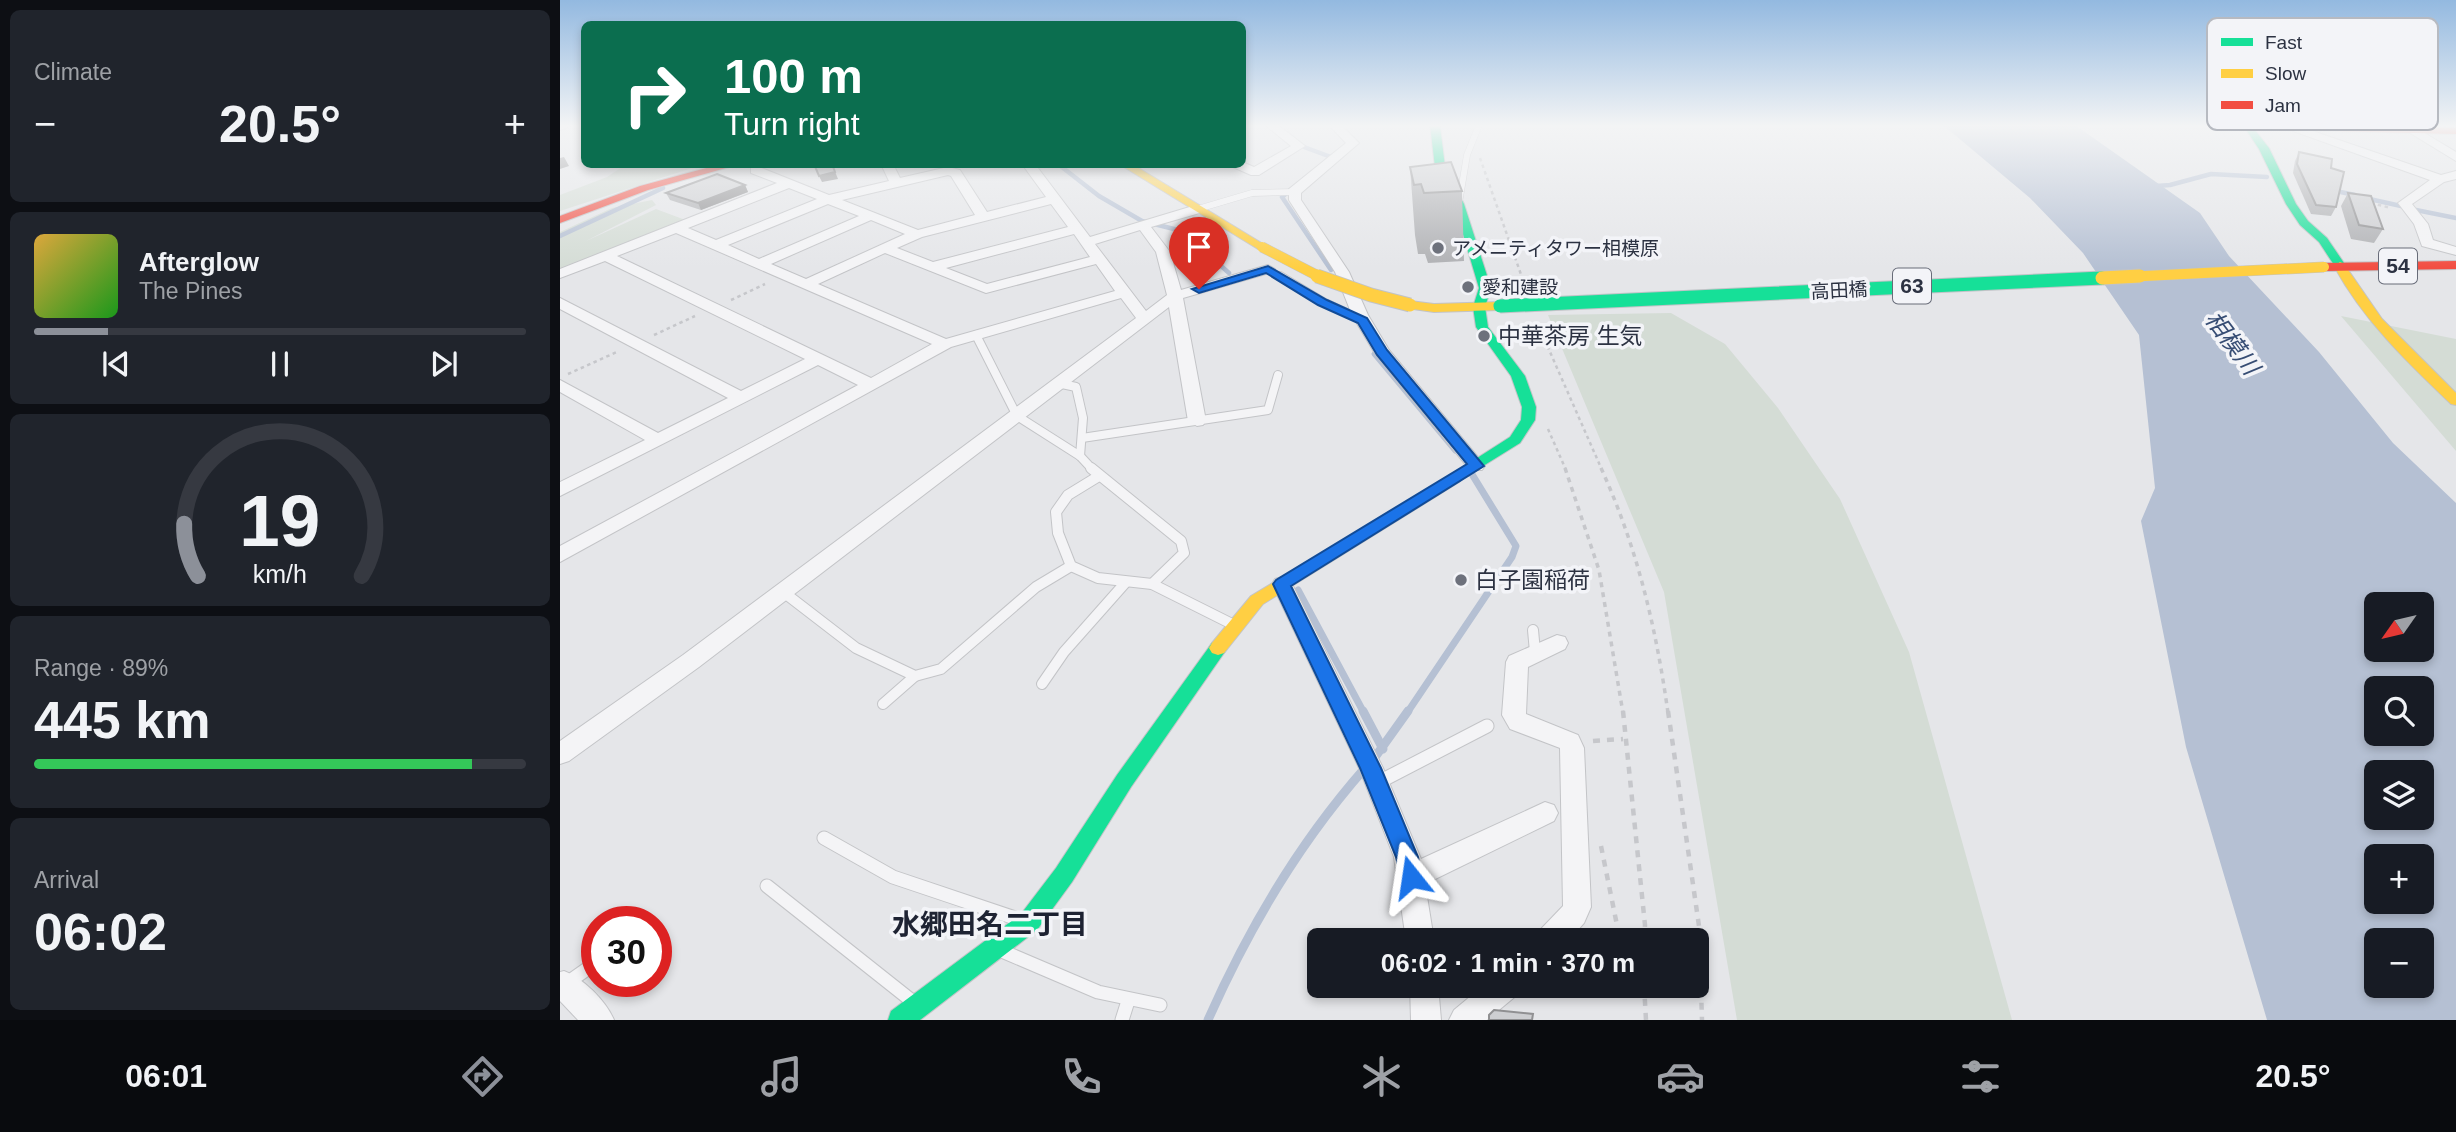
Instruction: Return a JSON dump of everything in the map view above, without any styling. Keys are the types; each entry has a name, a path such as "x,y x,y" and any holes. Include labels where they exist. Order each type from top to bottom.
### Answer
{"main road":[{"path":"560,220 614,198 696,173"},
{"name":"63","path":"1138,173 1262,247 1346,292 1410,305 1479,307"},
{"path":"900,1020 1029,922 1064,874 1131,771 1234,626 1257,600 1476,466 1515,440 1528,421 1529,407 1518,376 1482,327 1479,307 1485,288 1459,204 1443,173"},
{"path":"2276,173 2304,223 2323,240 2332,267 2377,325 2456,401"},
{"name":"54","path":"2332,267 2454,263"},
{"name":"高田橋","path":"1479,307 2332,267"}],"street":[{"path":"761,173 917,234"},
{"path":"891,173 896,183"},
{"path":"716,245 828,200 951,173"},
{"path":"954,173 983,216"},
{"path":"1035,173 1145,320"},
{"path":"1314,173 1288,192 1342,272 1363,320 1382,352 1476,466"},
{"path":"2420,173 2440,179"},
{"path":"2454,263 2427,243 2413,213 2404,203 2440,179 2456,175"},
{"path":"560,274 788,184"},
{"path":"806,284 917,234 1055,199"},
{"path":"1087,243 1198,209"},
{"path":"759,264 870,216"},
{"path":"1143,225 1163,252 1175,296 1197,421"},
{"path":"677,228 945,344"},
{"path":"932,267 1077,229"},
{"path":"884,248 989,289 1099,259"},
{"path":"605,256 870,384"},
{"path":"560,754 691,661 1062,384 1175,296 1268,269"},
{"path":"560,555 945,344 1123,293"},
{"path":"560,303 741,398"},
{"path":"561,489 818,359"},
{"path":"560,384 658,440"},
{"path":"1282,584 1370,767 1407,857 1418,928"},
{"path":"1542,642 1517,662 1515,719 1570,742 1577,906 1574,914 1561,928"},
{"path":"1411,877 1545,813"},
{"path":"562,987 598,1020"},
{"path":"1425,998 1426,1020"},
{"path":"1464,1020 1491,998"}],"lane":[{"path":"1459,204 1465,173"},
{"path":"1198,209 1252,193 1288,192"},
{"path":"1268,269 1323,302 1363,320"},
{"path":"976,335 1017,416 1080,456 1099,476 1181,541 1184,553 1152,584"},
{"path":"1082,438 1268,410 1278,375"},
{"path":"1062,384 1076,387 1083,418 1080,456"},
{"path":"1099,476 1063,498 1055,511 1054,523 1071,566 1098,578 1152,584 1234,626"},
{"path":"883,704 915,676 941,669 1036,587 1071,566"},
{"path":"1042,684 1064,652 1126,582"},
{"path":"782,592 856,648 915,676"},
{"path":"1370,767 1487,726"},
{"path":"824,838 893,877 1029,922"},
{"path":"767,887 918,1006"},
{"path":"995,948 1081,988 1128,1001 1160,1005"},
{"path":"562,987 581,973"},
{"path":"1122,1020 1128,1001"}],"path":[{"path":"1486,173 1528,295"},
{"path":"2359,201 2413,213"},
{"path":"560,377 786,275"},
{"path":"1537,320 1550,358 1620,510 1651,610 1700,922 1702,1020"},
{"path":"1548,429 1580,505 1604,589 1624,739 1644,928"},
{"path":"1570,742 1624,739"},
{"path":"1644,998 1646,1020"}],"shaded area":[{"path":"614,173 678,173 560,211 560,195"},
{"path":"652,200 656,205 586,241 656,209 688,221 560,272 560,232 612,208"},
{"path":"1671,313 1725,344 1778,408 1840,499 1909,652 2012,1020 1737,1020 1664,592 1548,315"},
{"path":"2341,316 2456,339 2456,451"}],"water":[{"name":"相模川","path":"2000,173 2143,173 2200,213 2229,256 2319,352 2393,443 2456,503 2456,1020 2267,1020 2186,747 2141,521 2155,488 2139,335 2083,253 2030,198"}],"building":[{"path":"1411,173 1455,173 1462,191 1424,193 1421,184 1414,185"},
{"path":"2301,173 2344,173 2336,207 2316,205"},
{"path":"717,174 745,185 698,203 666,193"},
{"path":"2348,193 2371,196 2383,229 2359,225"},
{"path":"1494,1010 1533,1014 1532,1020 1489,1020 1489,1015"}],"waterway":[{"path":"1069,173 1099,196 1142,221 1182,231 1229,273"},
{"path":"2156,186 2211,174 2267,177"},
{"path":"560,236 663,188"},
{"path":"2331,190 2355,195"},
{"path":"1288,192 1282,197 1331,270"},
{"path":"2365,198 2401,206"},
{"path":"2416,210 2456,218"},
{"path":"1374,354 1455,451"},
{"path":"1407,713 1512,557 1516,546 1470,471"},
{"path":"1298,590 1364,713"},
{"path":"1363,711 1382,747"},
{"path":"1382,747 1408,711"},
{"path":"1373,760 1382,747"},
{"path":"1208,1020 1240,952 1277,888 1318,826 1365,768"}],"traffic: fast":[{"path":"1443,173 1459,204 1485,288 1479,307 1482,327 1518,376 1529,407 1528,420 1515,440 1454,479"},
{"path":"2276,173 2304,223 2323,240 2340,266"},
{"path":"1500,306 2102,278"},
{"path":"900,1020 1029,922 1064,875 1124,781 1218,648"}],"traffic: slow":[{"path":"1138,173 1262,247"},
{"path":"1262,247 1333,283 1410,305"},
{"path":"2340,266 2377,322 2456,401"},
{"path":"2102,278 2324,267"},
{"path":"1410,305 1434,308 1500,306"},
{"path":"1218,648 1257,600 1454,479"}],"traffic: jam":[{"path":"560,220 644,188 702,173"},
{"path":"2324,267 2456,265"}],"place":[{"name":"アメニティタワー相模原","path":"1438,248"},
{"name":"愛和建設","path":"1468,287"},
{"name":"中華茶房 生気","path":"1484,336"},
{"name":"白子園稲荷","path":"1461,580"}],"district":[{"name":"水郷田名二丁目","path":"990,924"}],"route":[{"path":"1199,289 1268,269 1323,302 1363,320 1382,352 1476,466 1282,584 1371,768 1407,857 1411,877"}]}
